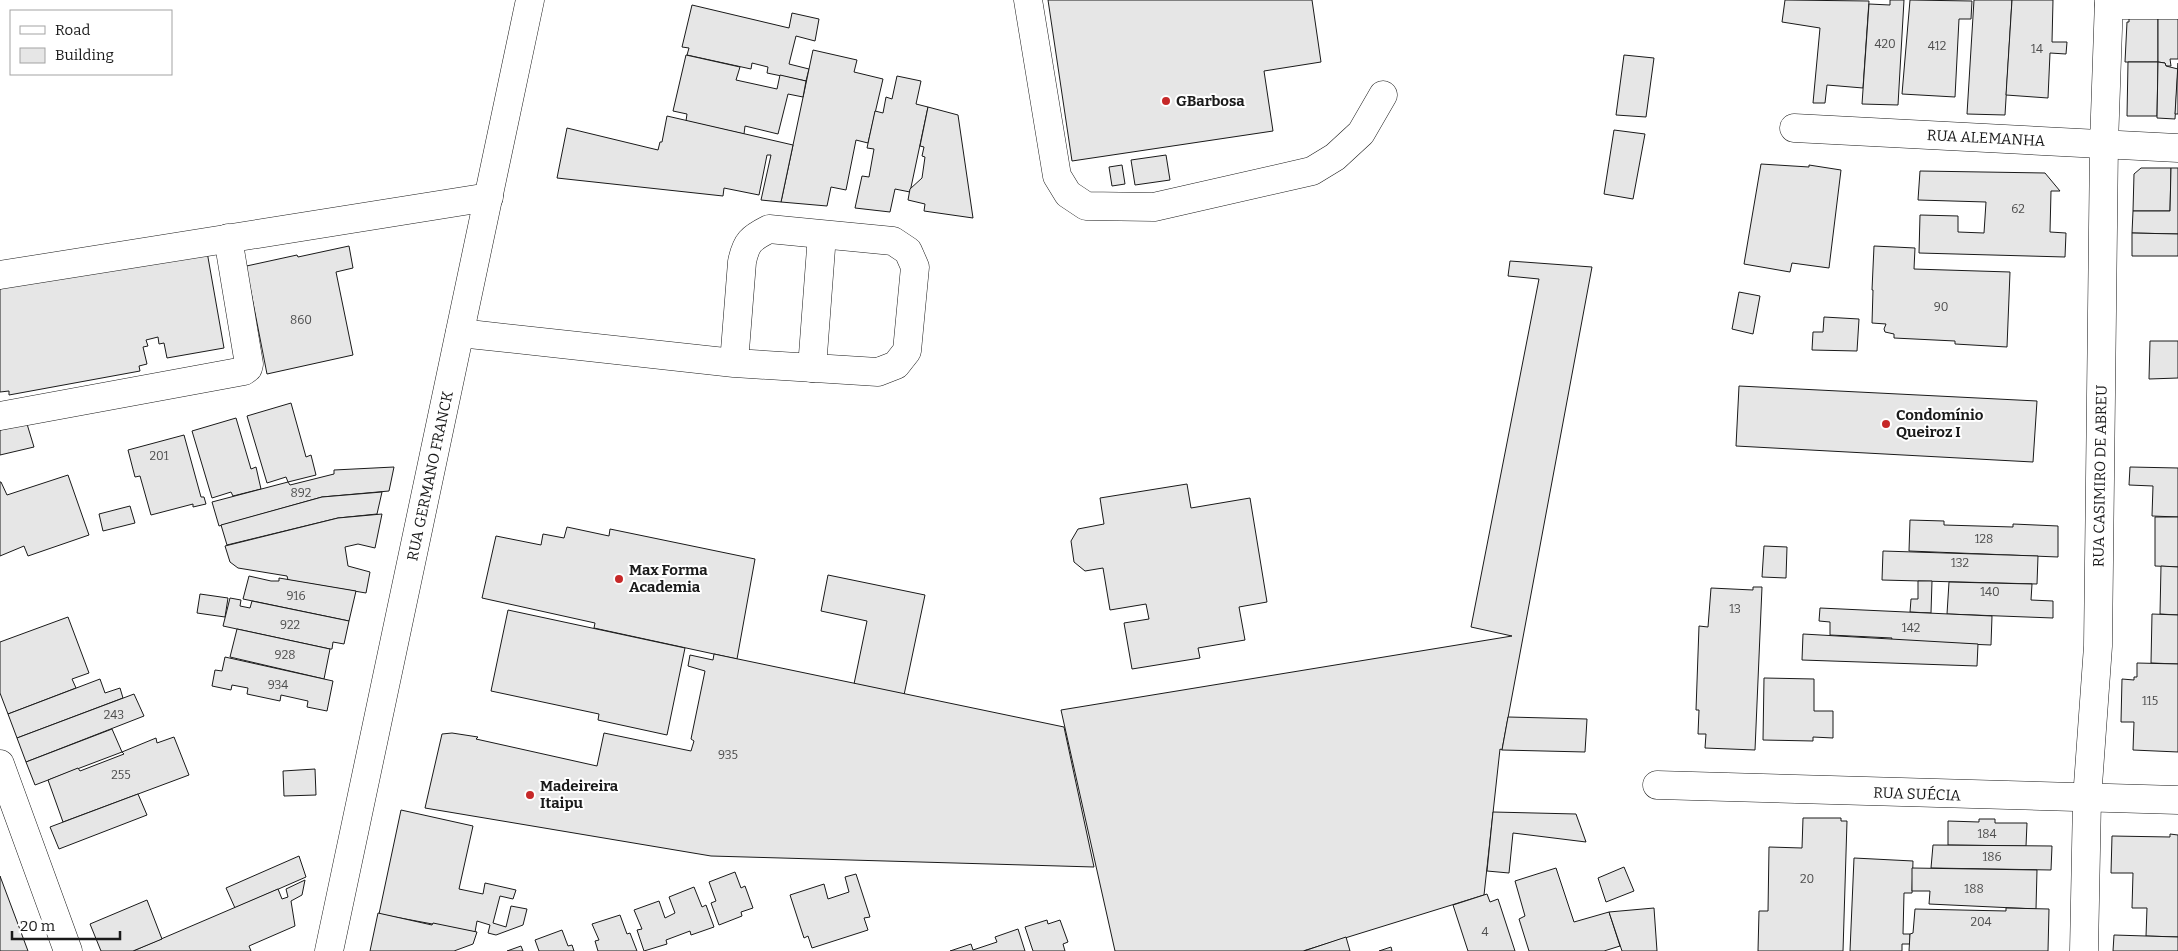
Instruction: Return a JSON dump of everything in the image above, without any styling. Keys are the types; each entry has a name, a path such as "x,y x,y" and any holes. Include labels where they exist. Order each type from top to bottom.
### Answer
{"street":[{"name":"RUA GERMANO FRANCK","path":"328,951 530,0"},
{"path":"1028,0 1057,176 1068,194 1086,206 1154,207 1312,171 1335,157 1361,133 1383,95"},
{"path":"2109,3 2178,5"},
{"name":"RUA CASIMIRO DE ABREU","path":"2084,951 2087,799 2098,646 2104,144 2109,3"},
{"name":"RUA ALEMANHA","path":"1794,128 2178,148"},
{"path":"0,275 489,197"},
{"path":"460,333 734,363 878,372 896,365 907,351 915,267 908,251 893,241 769,229 754,236 745,247 734,363"},
{"path":"812,368 822,235"},
{"path":"0,416 244,371 248,368 249,364 228,238"},
{"path":"0,764 68,951"},
{"name":"RUA SUÉCIA","path":"1657,785 2087,799 2178,800"}],"building":[{"name":"GBarbosa","path":"1048,0 1312,0 1321,62 1264,71 1273,131 1072,161"},
{"path":"1785,0 1869,1 1863,88 1827,85 1825,103 1813,103 1820,28 1782,22"},
{"path":"1890,0 1904,0 1898,105 1862,104 1869,4 1890,5"},
{"path":"1910,0 1972,1 1971,19 1959,19 1955,97 1902,94"},
{"path":"1974,0 2012,0 2005,115 1967,114"},
{"path":"2012,0 2053,0 2052,42 2067,42 2066,54 2050,53 2048,98 2006,95"},
{"path":"692,5 789,28 792,13 819,19 815,41 796,36 789,64 809,69 806,81 767,73 768,67 752,63 751,69 687,55 689,48 682,47"},
{"path":"2129,13 2158,13 2158,62 2125,62"},
{"path":"2178,14 2178,59 2170,59 2171,66 2166,66 2165,63 2158,62 2158,15"},
{"path":"813,50 857,60 854,72 883,79 868,143 856,140 846,190 831,187 827,206 781,202"},
{"path":"686,55 740,67 736,80 777,89 780,75 806,81 803,97 788,94 778,134 745,126 744,134 686,121 687,114 673,111"},
{"path":"1624,55 1654,58 1646,117 1616,115"},
{"path":"2128,62 2158,62 2157,116 2127,116"},
{"path":"2158,62 2178,69 2175,119 2157,118"},
{"path":"2178,63 2178,114 2175,114"},
{"path":"897,76 921,81 916,104 928,107 910,192 895,189 890,212 855,208 862,176 869,177 874,149 867,148 875,111 883,113 886,97 892,99"},
{"path":"928,107 958,115 973,218 924,211 925,204 908,200 910,189 922,178 925,157 922,156 924,147 920,146"},
{"path":"667,116 793,145 781,202 761,200 771,155 767,155 759,195 724,188 723,196 557,178 567,128 658,150 660,142 662,142"},
{"path":"1614,130 1645,134 1633,199 1604,194"},
{"path":"1166,155 1170,180 1135,185 1131,160"},
{"path":"1761,164 1809,167 1809,165 1841,170 1829,268 1792,263 1790,272 1744,264"},
{"path":"1122,165 1125,184 1112,186 1109,167"},
{"path":"2141,168 2171,168 2170,211 2133,211 2134,174"},
{"path":"2171,168 2178,168 2178,234 2132,233 2133,211 2170,211"},
{"path":"1920,171 2045,173 2060,191 2051,191 2050,232 2066,233 2065,257 1919,253 1920,215 1958,216 1958,232 1984,233 1986,202 1918,200"},
{"path":"2132,233 2178,234 2178,256 2132,256"},
{"path":"206,246 224,348 167,358 164,343 159,344 158,337 146,340 148,346 143,347 147,364 139,366 140,371 9,395 9,391 0,392 0,280"},
{"path":"349,246 353,268 336,272 353,355 267,374 249,282 242,267"},
{"path":"1874,246 1915,248 1914,269 2010,272 2007,347 1955,344 1955,341 1894,338 1894,334 1885,332 1886,324 1872,323"},
{"path":"1510,261 1592,267 1502,750 1500,749 1484,895 1303,951 1115,951 1061,710 1512,636 1471,627 1539,279 1508,276"},
{"path":"1739,292 1760,296 1753,334 1732,329"},
{"path":"1824,317 1859,319 1857,351 1812,350 1813,332 1823,332"},
{"path":"2150,341 2178,341 2178,378 2149,379"},
{"name":"Condomínio Queiroz I","path":"1739,386 2037,401 2033,462 1736,446"},
{"path":"291,403 306,457 311,455 316,475 288,482 286,477 267,483 247,416"},
{"path":"236,418 251,469 256,467 261,489 233,496 231,492 212,498 192,431"},
{"path":"27,424 34,447 0,455 0,430"},
{"path":"184,435 201,497 204,497 206,504 193,507 193,504 151,515 140,476 135,477 128,450"},
{"path":"394,467 389,491 322,497 219,526 212,502 288,482 290,485 334,474 334,470"},
{"path":"2130,467 2178,468 2178,517 2152,516 2153,486 2129,485"},
{"path":"68,475 89,535 28,556 24,546 0,556 0,482 7,495"},
{"path":"1187,484 1191,508 1250,498 1267,602 1239,607 1245,640 1198,648 1200,658 1132,669 1124,623 1149,619 1146,604 1110,610 1103,568 1085,571 1074,562 1071,541 1078,529 1104,524 1100,498"},
{"path":"382,492 377,514 338,518 227,545 221,525 322,497"},
{"path":"130,506 135,523 103,531 99,514"},
{"path":"382,514 375,548 358,544 345,547 348,566 370,572 366,593 288,580 287,576 238,568 230,562 225,546 338,518"},
{"path":"2155,517 2178,517 2178,567 2155,566"},
{"path":"1910,520 1944,521 1944,525 2013,527 2013,524 2058,526 2058,557 1909,551"},
{"name":"Max Forma Academia","path":"567,527 609,536 610,529 755,559 737,659 594,628 595,623 482,598 496,536 541,545 543,534 564,538"},
{"path":"1764,546 1787,547 1786,578 1762,577"},
{"path":"1883,551 2038,556 2037,584 1882,580"},
{"path":"2161,566 2178,567 2178,615 2160,614"},
{"path":"828,575 925,595 904,695 854,684 867,621 821,611"},
{"path":"249,576 271,581 279,581 279,578 356,591 349,621 243,599"},
{"path":"1918,581 1932,581 1931,613 1910,612 1911,599 1918,599"},
{"path":"1949,582 2032,584 2031,600 2053,601 2053,618 1947,614"},
{"path":"1753,587 1762,587 1755,750 1705,748 1706,734 1698,734 1699,710 1696,710 1699,626 1708,627 1711,588 1753,590"},
{"path":"200,594 228,598 225,617 197,613"},
{"path":"230,598 241,600 240,606 250,608 252,601 349,621 344,644 333,642 332,649 330,649 223,626"},
{"path":"1820,608 1992,616 1991,645 1891,641 1892,638 1830,635 1830,622 1819,621"},
{"path":"508,610 685,648 667,735 598,720 599,714 491,691"},
{"path":"2152,614 2178,615 2178,664 2151,663"},
{"path":"68,617 89,673 72,679 76,688 8,714 0,693 0,642"},
{"path":"237,629 330,649 324,679 230,657"},
{"path":"1803,634 1978,644 1977,666 1802,660"},
{"path":"714,654 1064,727 1094,867 711,856 425,808 442,734 452,733 478,737 476,739 597,766 604,733 691,751 694,741 691,739 705,671 688,666 690,655 713,660"},
{"path":"225,657 333,681 327,711 307,707 308,701 281,695 280,701 247,694 248,688 232,685 231,690 212,686 215,670 222,671"},
{"path":"2137,663 2178,664 2178,752 2133,750 2134,722 2121,722 2122,679 2134,680 2134,677 2137,677"},
{"path":"1764,678 1814,679 1814,711 1833,711 1833,738 1813,737 1813,741 1763,740"},
{"path":"100,679 105,693 120,688 123,698 17,738 8,714"},
{"path":"134,694 144,716 26,762 17,738"},
{"path":"1508,717 1587,719 1585,752 1502,750"},
{"path":"112,729 122,752 35,785 26,762"},
{"path":"174,737 189,775 63,822 48,780 78,768 80,771 124,754 122,752 156,738 157,743"},
{"path":"315,769 316,795 284,796 283,771"},
{"path":"138,794 147,815 59,849 50,827"},
{"path":"401,810 473,826 459,889 483,894 485,883 516,890 513,899 500,896 493,923 506,927 511,906 527,909 523,925 496,935 488,933 490,925 477,921 475,932 379,914"},
{"path":"1493,812 1576,814 1586,842 1513,833 1509,873 1487,871"},
{"path":"1803,818 1841,818 1841,821 1847,821 1843,951 1758,951 1759,911 1768,911 1769,847 1802,848"},
{"path":"1979,819 1995,819 1995,823 2027,823 2026,846 1948,845 1948,821 1979,822"},
{"path":"2170,834 2178,835 2178,937 2146,936 2147,908 2132,908 2133,873 2111,873 2112,836 2170,837"},
{"path":"1933,845 2052,846 2051,870 1931,868"},
{"path":"299,856 306,877 235,908 226,888"},
{"path":"1854,858 1913,861 1912,893 1904,893 1903,934 1910,934 1910,944 1902,944 1902,951 1850,951"},
{"path":"1624,867 1634,891 1606,902 1598,878"},
{"path":"1556,868 1574,922 1609,912 1620,946 1604,951 1529,951 1519,919 1525,916 1515,881"},
{"path":"1912,868 2037,870 2036,909 1929,904 1930,891 1912,891"},
{"path":"735,872 741,888 745,886 753,908 741,912 742,916 719,925 711,903 716,901 709,882"},
{"path":"856,874 870,917 864,918 868,930 812,948 808,936 804,938 790,895 824,884 828,899 849,892 845,877"},
{"path":"0,876 28,951 0,951"},
{"path":"305,880 302,895 291,901 295,926 249,946 251,951 133,951 278,889 282,899 288,897 286,889"},
{"path":"694,887 702,907 706,905 714,927 691,935 690,931 666,940 667,944 644,951 637,930 642,929 634,910 659,901 665,918 675,913 669,897"},
{"path":"1487,894 1490,902 1498,899 1515,951 1468,951 1453,905"},
{"path":"147,900 162,939 133,951 101,951 90,924"},
{"path":"1654,908 1657,951 1622,951 1609,912"},
{"path":"2006,908 2049,909 2048,951 1909,951 1915,909 2006,911"},
{"path":"378,913 432,925 433,923 477,932 473,944 454,951 370,951"},
{"path":"620,915 627,934 630,933 637,951 598,951 595,941 599,940 592,924"},
{"path":"1047,920 1048,924 1060,920 1068,942 1063,944 1065,951 1033,951 1025,927"},
{"path":"1018,929 1025,951 950,951 971,944 973,950 997,942 995,937"},
{"path":"562,930 568,946 572,945 574,951 539,951 535,940"},
{"path":"2114,935 2178,937 2178,951 2113,951"},
{"path":"1346,937 1350,951 1304,951"},
{"path":"521,946 523,951 507,951"},
{"path":"1391,947 1392,951 1379,951"}],"place":[{"name":"GBarbosa","path":"1166,101"},
{"name":"Condomínio Queiroz I","path":"1886,424"},
{"name":"Max Forma Academia","path":"619,579"},
{"name":"Madeireira Itaipu","path":"530,795"}]}
